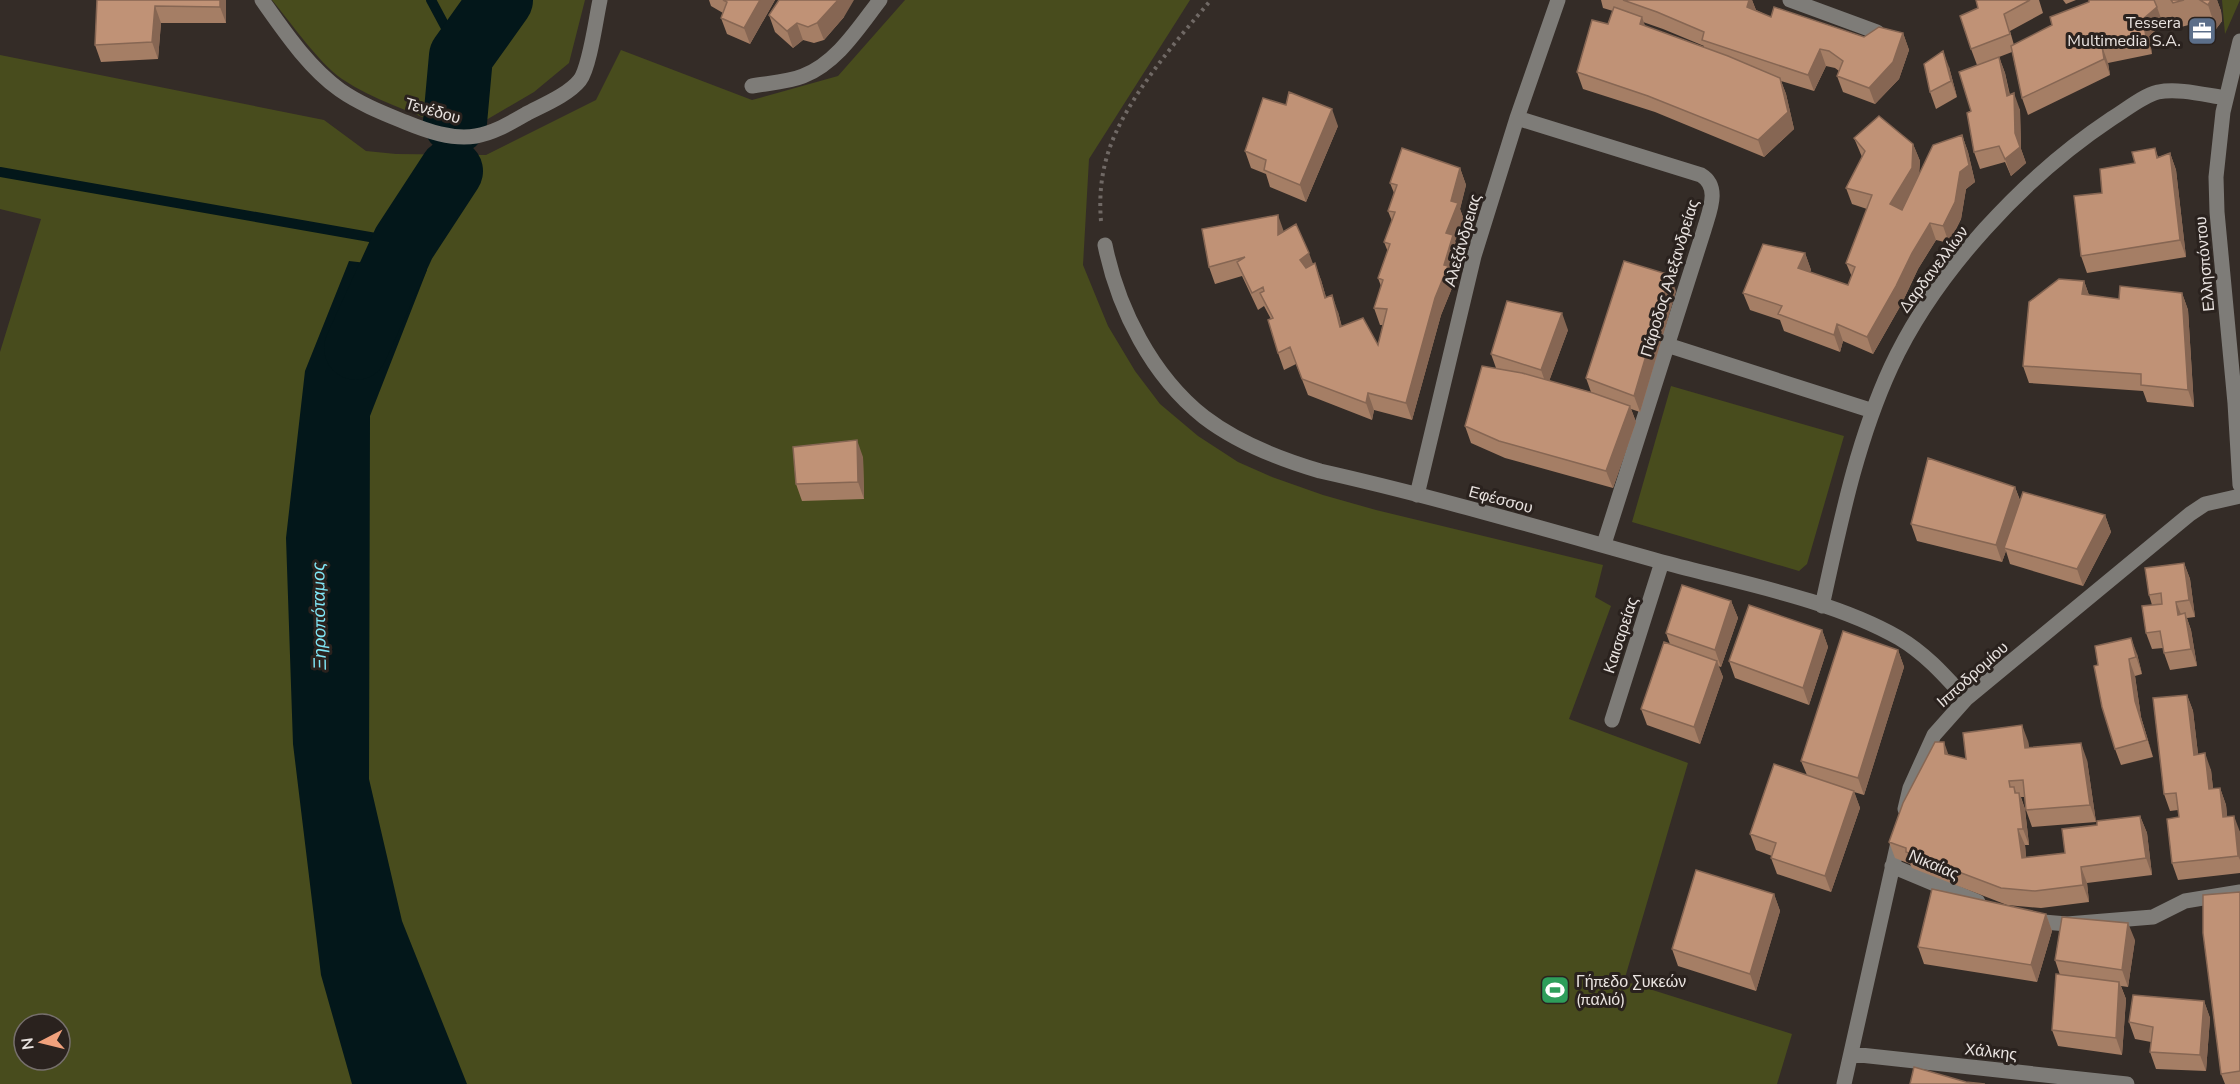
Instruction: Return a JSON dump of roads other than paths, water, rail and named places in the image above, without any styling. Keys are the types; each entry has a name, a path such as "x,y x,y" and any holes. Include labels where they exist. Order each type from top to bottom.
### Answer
{"street":[{"name":"Τενέδου","path":"262,0 299,49 340,90 380,112 417,127 448,136 462,137 485,134 498,129 548,102 581,79 592,41 600,0"},
{"path":"752,86 804,76 825,63 840,50 880,0"},
{"name":"Αλεξάνδρειας","path":"1417,495 1474,256 1517,118 1558,0"},
{"path":"1790,0 1877,32"},
{"name":"Ελλησπόντου","path":"2240,41 2226,98 2217,161 2217,212 2235,403 2240,485"},
{"name":"Δαρδανελλίων","path":"1822,606 1848,491 1874,411 1903,344 1934,293 2000,213 2047,168 2105,124 2154,94 2175,92 2226,98"},
{"name":"Πάροδος Αλεξανδρείας","path":"1517,118 1701,175 1710,182 1713,189 1709,212 1604,544"},
{"name":"Εφέσσου","path":"1105,246 1111,274 1121,301 1149,354 1176,390 1206,418 1242,441 1273,455 1320,471 1604,544 1822,606 1889,632 1916,648 1966,699"},
{"path":"1667,345 1874,411"},
{"name":"Ιπποδρομίου","path":"1844,1084 1910,788 1934,735 1966,699 2190,514 2205,504 2240,496"},
{"name":"Καισαρείας","path":"1612,720 1662,561"},
{"name":"Νικαίας","path":"1892,866 1990,908"},
{"path":"2018,917 2036,922 2067,924 2153,917 2185,902 2240,892"},
{"name":"Χάλκης","path":"1851,1054 2127,1084"}],"water":[{"path":"349,261 427,270 370,416 369,779 402,921 467,1084 352,1084 321,975 293,744 286,538 305,371"}],"waterway":[{"path":"431,0 461,56"},
{"name":"Ξηροπόταμος","path":"455,122 461,56 501,0"},
{"name":"Ξηροπόταμος","path":"356,348 404,243 451,171"},
{"path":"0,172 404,243"}],"place":[{"name":"Tessera Multimedia S.A.","path":"2202,31"},
{"name":"Γήπεδο Συκεών (παλιό)","path":"1555,990"}]}
